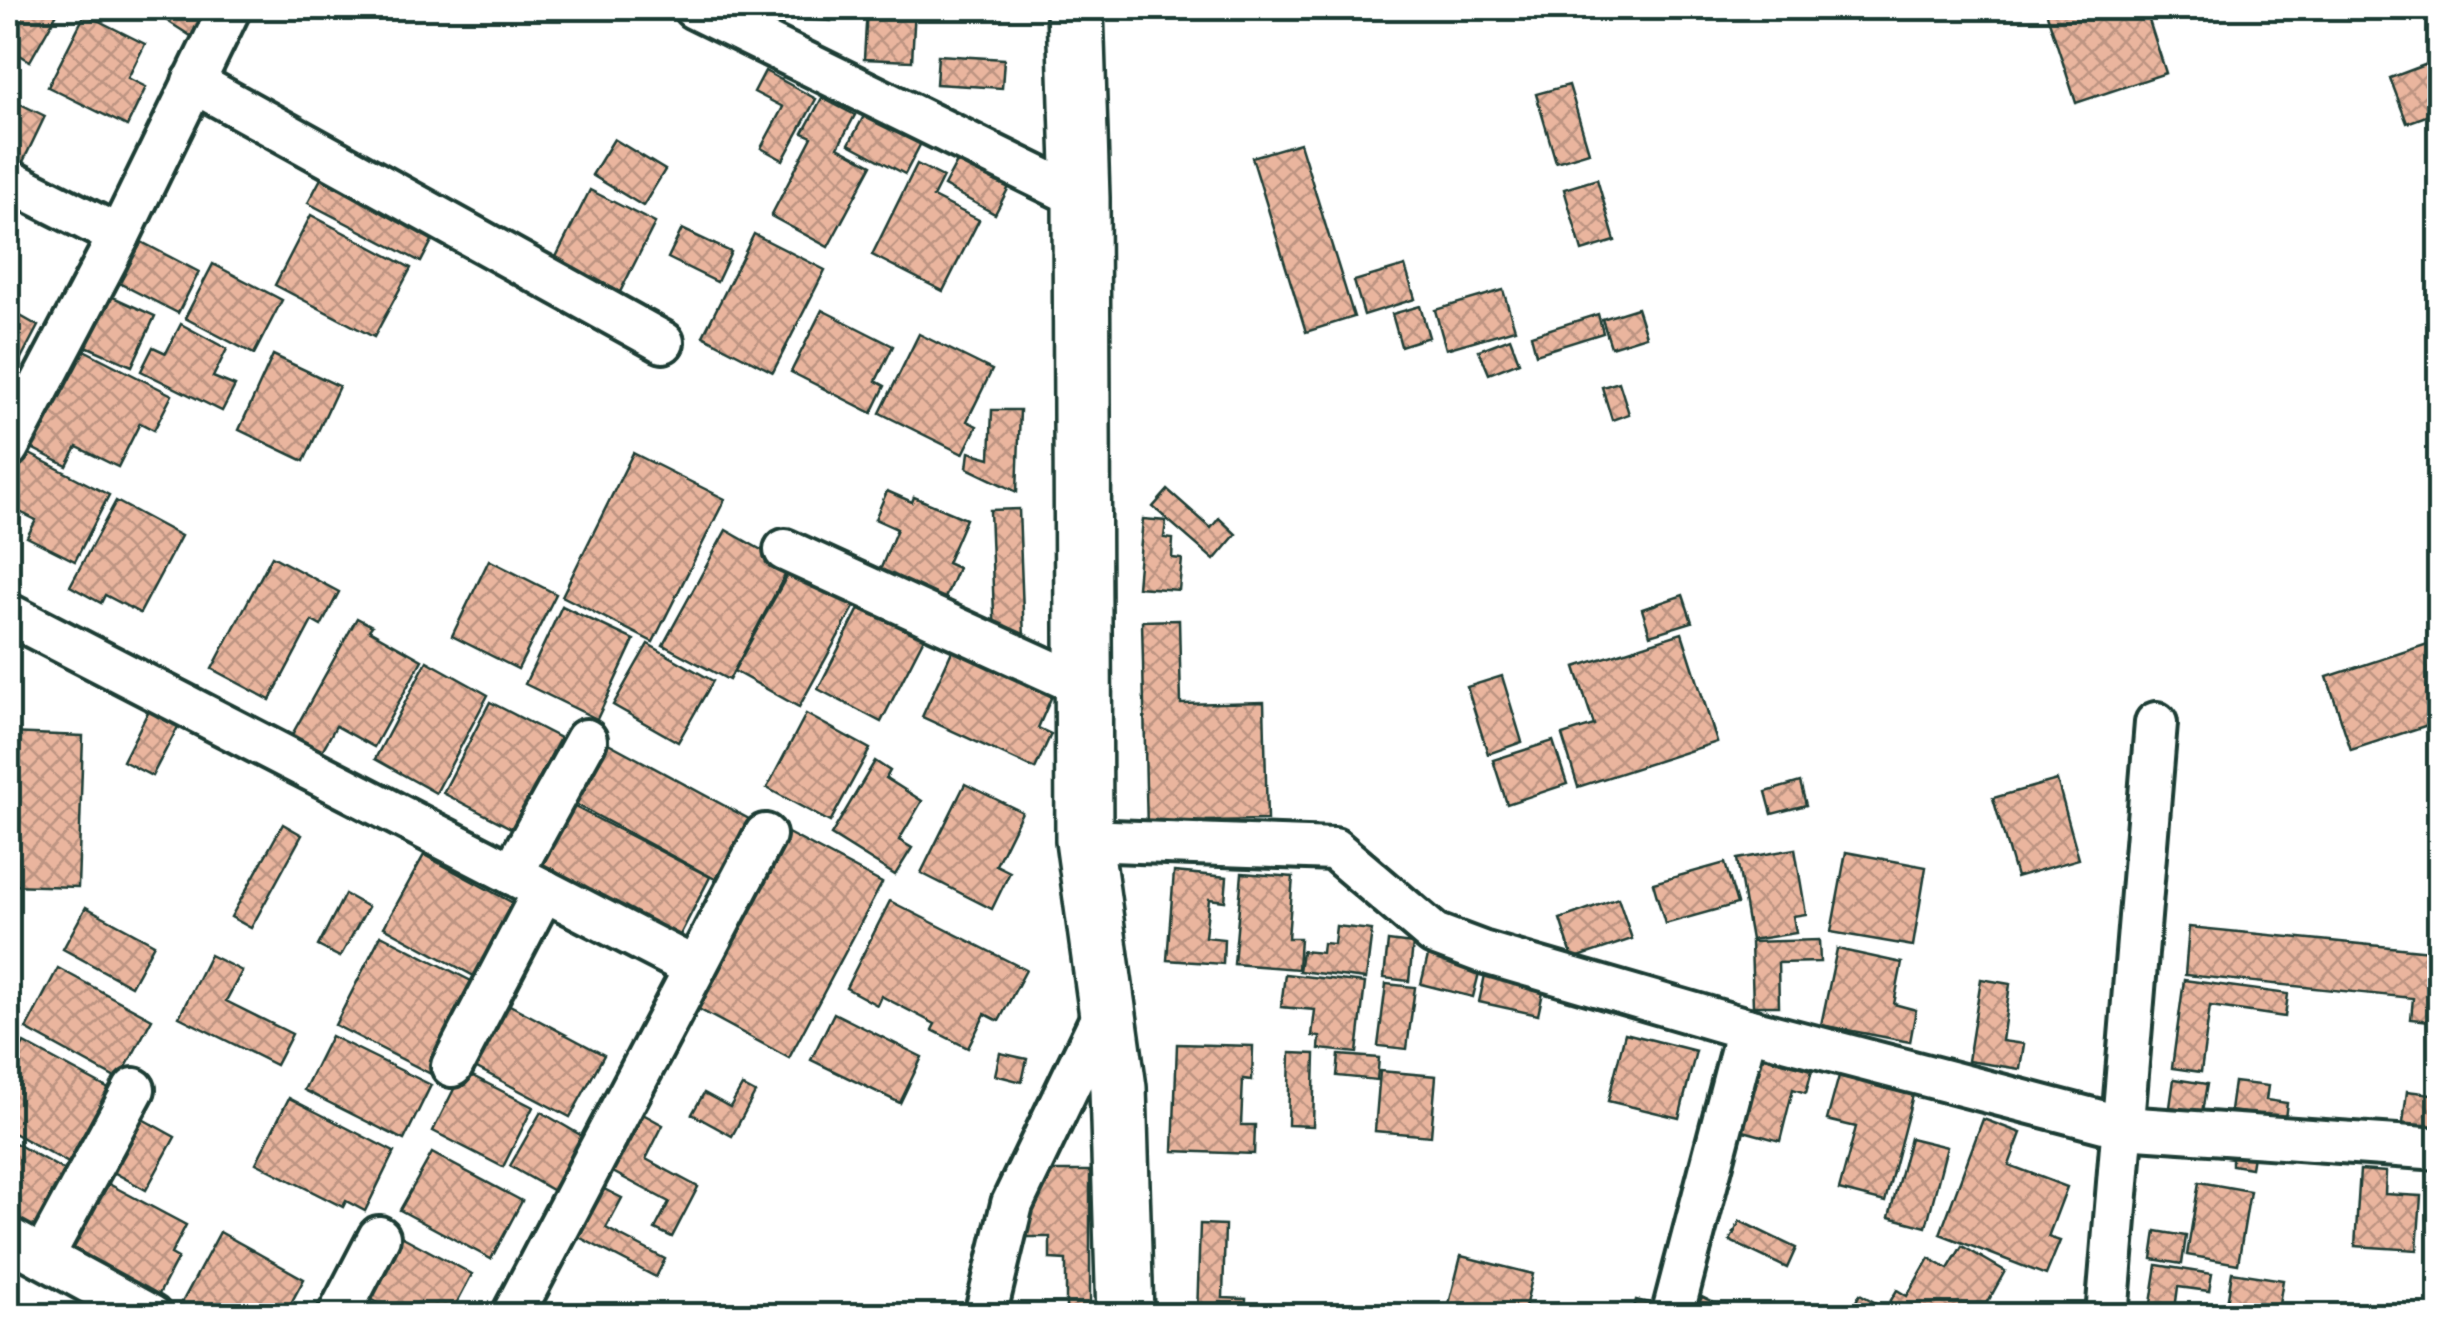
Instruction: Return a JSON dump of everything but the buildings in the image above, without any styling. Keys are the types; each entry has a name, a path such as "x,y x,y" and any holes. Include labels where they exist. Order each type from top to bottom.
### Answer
{"street":[{"path":"9,439 118,236 230,8"},
{"path":"694,8 1081,198"},
{"path":"1075,8 1081,198 1084,840 1118,1088 1125,1316"},
{"path":"193,82 663,342"},
{"path":"8,180 118,236"},
{"path":"785,550 1082,686"},
{"path":"8,614 695,968"},
{"path":"2108,1316 2156,723"},
{"path":"452,1066 586,740"},
{"path":"512,1316 765,835"},
{"path":"1084,840 1334,849 1434,934 1482,952 1746,1029 2123,1128 2440,1149"},
{"path":"985,1316 1012,1204 1107,1006"},
{"path":"1672,1316 1746,1029"},
{"path":"43,1257 134,1090"},
{"path":"338,1316 379,1237"},
{"path":"8,1238 150,1316"}]}
